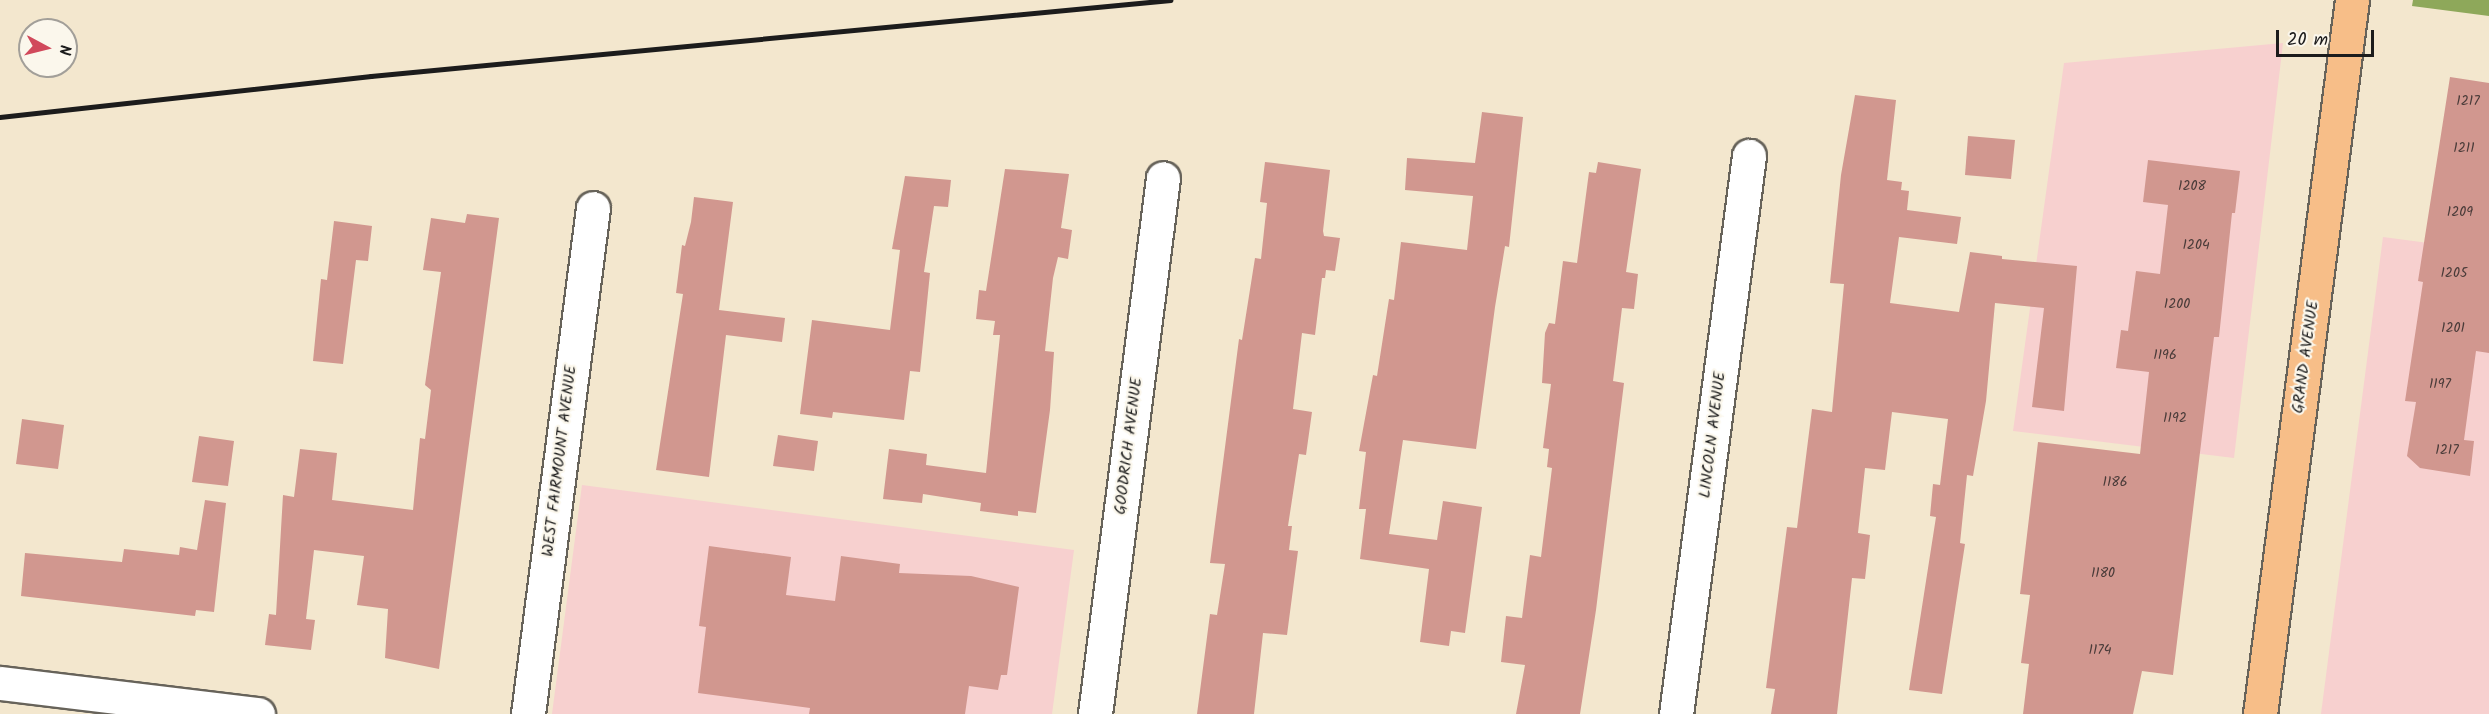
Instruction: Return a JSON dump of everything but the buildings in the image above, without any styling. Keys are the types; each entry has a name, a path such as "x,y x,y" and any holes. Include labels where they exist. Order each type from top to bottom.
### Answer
{"main road":[{"name":"GRAND AVENUE","path":"2260,714 2352,2"}],"street":[{"name":"LINCOLN AVENUE","path":"1676,714 1749,156"},
{"name":"GOODRICH AVENUE","path":"1095,714 1163,178"},
{"name":"WEST FAIRMOUNT AVENUE","path":"528,714 592,208"},
{"path":"0,683 258,714"}],"shaded area":[{"path":"2283,43 2234,458 2013,431 2064,63"},
{"path":"2383,237 2489,251 2489,714 2321,714"},
{"path":"582,485 1074,550 1052,714 552,714"}],"green space":[{"path":"2413,0 2489,0 2489,16 2412,6"}],"railway":[{"path":"0,117 371,76 1170,0"}]}
